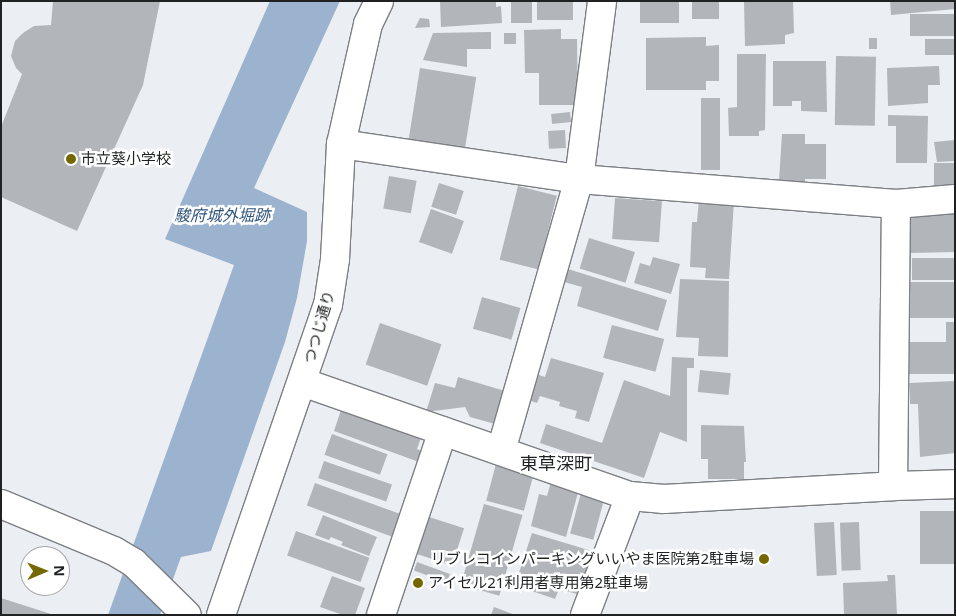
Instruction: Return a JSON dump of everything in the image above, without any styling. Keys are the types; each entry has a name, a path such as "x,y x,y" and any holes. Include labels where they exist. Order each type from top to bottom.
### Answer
{"street":[{"name":"つつじ通り","path":"221,615 328,305 335,259 341,144 368,24 379,1"},
{"path":"501,451 579,179 602,1"},
{"path":"341,144 579,179 896,204 955,200"},
{"path":"893,486 896,204"},
{"path":"302,382 630,496 664,499 955,484"},
{"path":"381,615 443,431"},
{"path":"585,615 630,496"},
{"path":"1,504 114,551 134,563 186,615"}],"water":[{"name":"駿府城外堀跡","path":"270,1 340,1 254,188 307,212 307,241 297,298 285,342 211,551 181,557 160,615 108,615 234,265 165,239"}],"building":[{"path":"53,1 160,1 143,85 77,231 1,197 1,127 22,74 16,68 11,56 15,41 23,33 34,26 51,25"},
{"path":"440,1 496,1 496,7 501,6 502,23 441,27"},
{"path":"511,1 532,1 532,23 511,23"},
{"path":"537,1 573,1 573,20 537,20"},
{"path":"640,1 679,1 679,23 640,23"},
{"path":"692,1 719,1 719,19 692,19"},
{"path":"744,1 793,1 794,33 785,35 785,44 745,46"},
{"path":"890,1 955,1 955,9 891,15"},
{"path":"910,14 955,14 955,36 910,36"},
{"path":"420,18 429,19 430,27 415,28"},
{"path":"561,29 561,39 577,39 578,105 539,105 539,73 525,73 524,30"},
{"path":"491,32 491,49 467,49 467,67 423,60 433,33"},
{"path":"504,33 516,33 516,44 504,44"},
{"path":"706,37 706,46 719,45 719,81 706,81 706,90 646,90 646,38"},
{"path":"869,38 877,38 877,49 869,49"},
{"path":"925,39 955,39 955,55 925,55"},
{"path":"737,54 766,54 765,130 759,131 759,136 729,136 728,108 737,107"},
{"path":"836,56 876,57 875,126 835,125"},
{"path":"773,61 826,61 827,112 801,111 801,101 792,101 792,106 773,106"},
{"path":"939,66 940,85 928,85 928,103 888,106 887,68"},
{"path":"420,68 476,77 465,148 409,139"},
{"path":"701,98 720,98 720,170 701,170"},
{"path":"570,112 571,122 552,124 551,114"},
{"path":"888,115 928,116 927,163 896,163 896,126 888,126"},
{"path":"565,130 566,148 549,149 548,131"},
{"path":"782,134 805,134 805,144 826,144 826,179 805,179 805,182 779,181"},
{"path":"955,140 955,161 937,162 934,142"},
{"path":"934,163 955,163 955,188 934,188"},
{"path":"389,176 417,181 411,213 383,208"},
{"path":"439,183 464,191 456,215 431,207"},
{"path":"518,186 557,196 538,269 500,260"},
{"path":"615,198 662,201 659,242 612,239"},
{"path":"699,198 734,201 729,279 705,278 706,268 690,267 692,222 697,222"},
{"path":"431,209 464,221 452,254 419,242"},
{"path":"918,211 955,211 955,252 910,253 910,217"},
{"path":"589,238 635,252 626,283 580,269"},
{"path":"653,257 680,264 671,294 634,283 640,263 650,266"},
{"path":"912,258 955,258 955,280 912,280"},
{"path":"568,269 667,300 658,331 577,306 582,287 564,282"},
{"path":"680,279 729,281 728,357 698,356 699,338 676,337"},
{"path":"909,282 955,282 955,318 909,318"},
{"path":"482,297 520,308 511,340 473,329"},
{"path":"946,322 955,322 955,374 909,374 910,342 946,342"},
{"path":"380,323 441,344 427,386 366,365"},
{"path":"612,325 664,339 655,372 603,358"},
{"path":"672,357 694,358 694,368 687,368 687,442 660,432 644,478 540,443 546,424 602,443 624,380 670,396"},
{"path":"551,358 604,373 589,422 575,418 577,411 559,406 560,402 540,396 537,403 528,400 536,374 545,377"},
{"path":"700,370 731,373 729,395 698,392"},
{"path":"458,377 505,391 495,424 470,417 465,407 426,412 435,383 455,388"},
{"path":"955,381 955,453 920,457 918,404 910,404 909,383"},
{"path":"342,407 422,435 417,449 423,452 419,462 334,431"},
{"path":"701,425 744,426 746,462 744,462 744,479 708,479 708,459 701,459"},
{"path":"332,434 387,454 380,475 324,455"},
{"path":"324,461 392,484 386,501 318,478"},
{"path":"496,464 534,474 524,511 486,501"},
{"path":"551,482 579,489 566,537 531,526 539,494 547,496"},
{"path":"315,483 401,514 392,537 307,506"},
{"path":"582,489 605,495 593,540 570,533"},
{"path":"484,504 522,515 499,596 461,585"},
{"path":"920,511 954,511 954,564 920,564"},
{"path":"323,515 377,537 369,556 341,545 343,542 331,537 329,540 315,535"},
{"path":"426,516 464,528 452,565 414,553"},
{"path":"834,522 837,575 817,576 814,523"},
{"path":"859,522 861,570 842,571 840,523"},
{"path":"296,531 369,558 360,582 287,555"},
{"path":"532,533 595,552 587,578 582,577 577,594 559,589 555,599 532,591 535,581 518,576"},
{"path":"417,562 450,574 447,582 414,570"},
{"path":"887,575 895,575 897,615 844,615 843,583 888,581"},
{"path":"332,576 365,588 355,615 343,615 320,607"},
{"path":"1,598 51,614 51,615 1,615"},
{"path":"494,607 515,615 491,615"}],"place":[{"name":"市立葵小学校","path":"71,159"},
{"name":"リブレコインパーキングいいやま医院第2駐車場","path":"764,559"},
{"name":"アイセル21利用者専用第2駐車場","path":"418,583"}],"district":[{"name":"東草深町","path":"556,463"}]}
